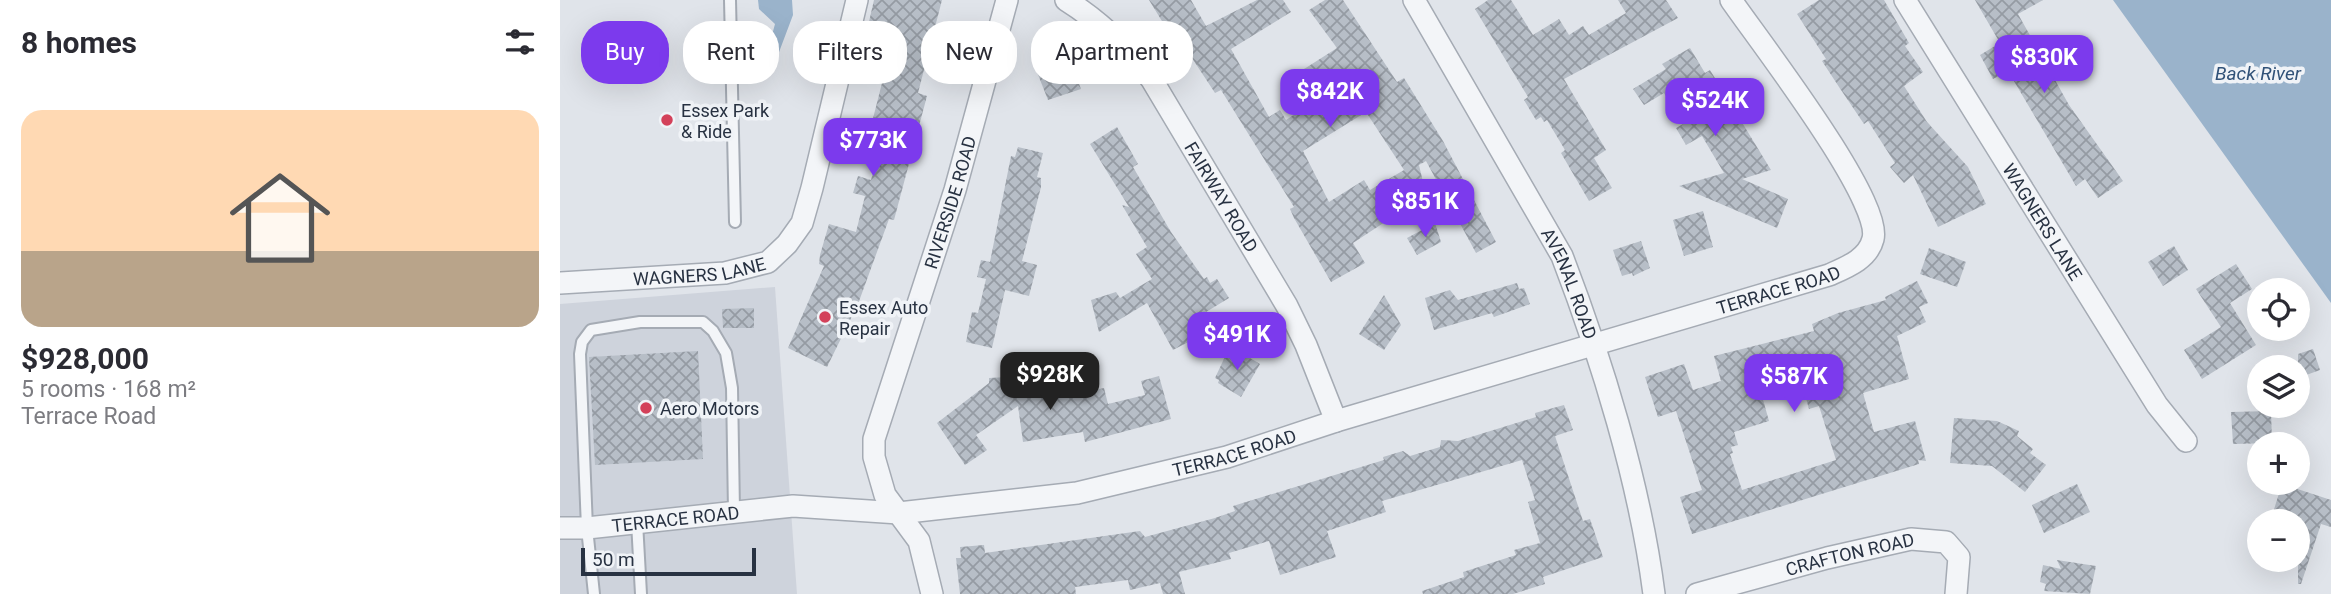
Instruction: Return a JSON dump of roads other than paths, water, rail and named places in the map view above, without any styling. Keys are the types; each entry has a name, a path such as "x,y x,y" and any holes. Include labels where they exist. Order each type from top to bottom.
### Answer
{"street":[{"name":"WAGNERS LANE","path":"560,283 725,273 768,262 787,244 802,223 857,0"},
{"name":"RIVERSIDE ROAD","path":"932,594 919,541 885,495 878,474 874,439 880,411 955,190 1007,0"},
{"name":"FAIRWAY ROAD","path":"1066,0 1105,27 1130,51 1152,80 1287,306 1306,345 1336,421"},
{"name":"AVENAL ROAD","path":"1414,0 1562,256 1594,346 1635,494 1649,556 1654,594"},
{"name":"TERRACE ROAD","path":"560,528 587,528 793,506 899,513 1077,493 1227,457 1336,421 1829,275 1865,256 1874,238 1866,203 1846,168 1731,0"},
{"name":"WAGNERS LANE","path":"1905,0 2157,405 2186,441"},
{"name":"CRAFTON ROAD","path":"1697,594 1827,558 1911,539 1934,538 1946,542 1959,557 1956,594"}],"lane":[{"path":"730,0 735,222"},
{"path":"594,594 587,528 580,347 591,330 640,322 702,322 713,331 726,353 732,388 734,512"},
{"path":"637,522 642,594"}],"water":[{"path":"758,0 792,0 793,15 779,52 779,21 772,21 759,9"},
{"name":"Back River","path":"2113,0 2331,0 2331,303"}],"place":[{"name":"Essex Park & Ride","path":"667,120"},
{"name":"Essex Auto Repair","path":"825,317"},
{"name":"Aero Motors","path":"646,408"}]}
